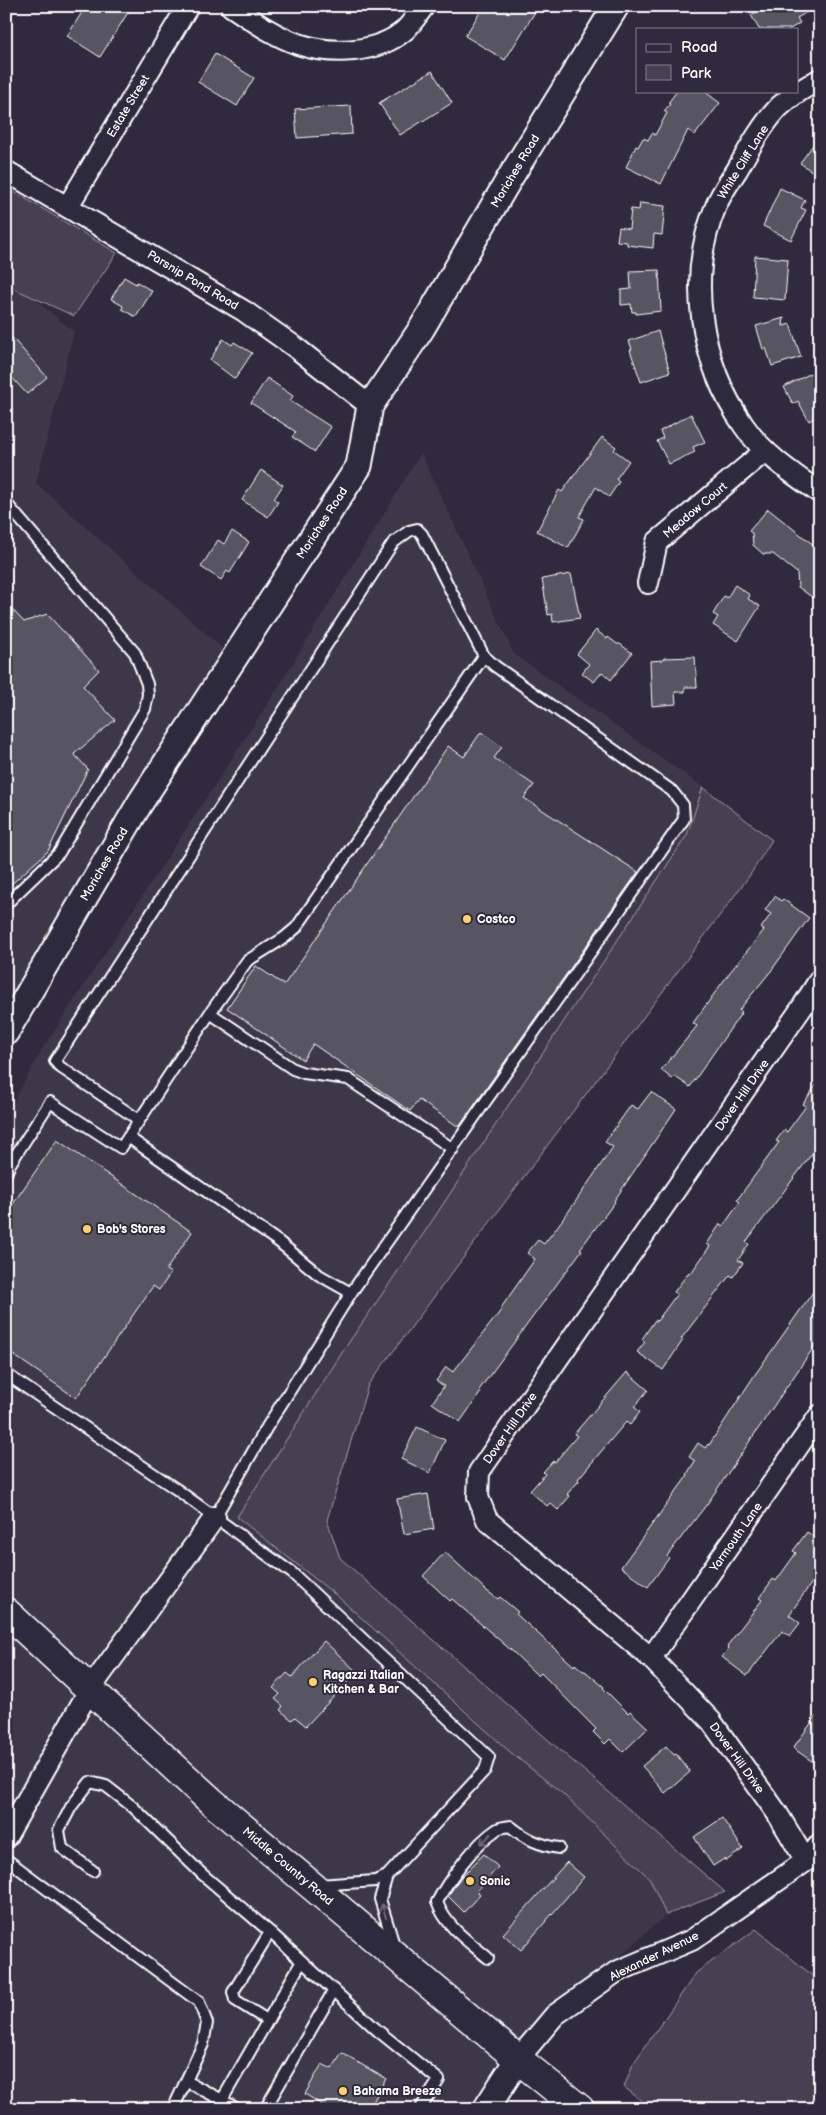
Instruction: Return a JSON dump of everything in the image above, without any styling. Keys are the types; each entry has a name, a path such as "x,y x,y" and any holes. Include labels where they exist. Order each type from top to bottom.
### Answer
{"main road":[{"name":"Middle Country Road","path":"6,1612 211,1800 573,2106"}],"street":[{"name":"Estate Street","path":"68,206 188,6"},
{"path":"231,6 297,44 321,50 342,50 380,44 403,31 424,6"},
{"name":"Moriches Road","path":"6,1032 140,803 359,466 370,406 422,328 511,176 616,6"},
{"name":"White Cliff Lane","path":"820,79 780,107 749,148 716,206 702,254 700,291 706,341 714,370 744,427 785,468 820,493"},
{"name":"Parsnip Pond Road","path":"6,171 244,311 295,347 370,406"},
{"name":"Meadow Court","path":"648,583 657,542 765,450"},
{"name":"Dover Hill Drive","path":"806,1861 777,1813 711,1721 651,1658 487,1520 478,1497 479,1472 820,979"},
{"name":"Yarmouth Lane","path":"651,1658 820,1415"},
{"path":"6,1837 90,1689 215,1517"},
{"name":"Alexander Avenue","path":"486,2109 518,2059 555,2014 616,1972 692,1940 806,1861 820,1844"}],"lane":[{"path":"6,503 135,653 147,684 148,694 145,709 59,854 6,904"},
{"path":"140,1120 60,1067 55,1061 393,543 409,531 417,529 422,534 484,656 495,666 672,791 683,805 684,819 351,1293 215,1517"},
{"path":"6,1174 10,1164 50,1102 121,1148 247,960 284,938 296,928 484,656"},
{"path":"210,1013 293,1068 304,1072 348,1079 452,1149"},
{"path":"128,1137 279,1242 320,1275 351,1293"},
{"path":"6,1374 215,1517 292,1573 489,1757 485,1770 387,1876 375,1881 312,1885"},
{"path":"93,1870 62,1848 59,1830 71,1807 90,1782 106,1786 133,1807 202,1874 270,1932 377,2030 439,2080 420,2109"},
{"path":"488,1958 451,1927 441,1914 437,1902 446,1884 497,1828 510,1826 521,1835 541,1845 559,1848"},
{"path":"6,1859 199,2002 207,2023 203,2044 173,2109"},
{"path":"387,1876 380,1899 398,1958"},
{"path":"267,2020 235,2000 232,1992 270,1932"},
{"path":"222,2100 302,1961"},
{"path":"265,2109 334,1990"},
{"path":"186,2081 237,2109"}],"shaded area":[{"path":"6,275 74,332 36,483 239,663 6,1032"},
{"path":"421,453 514,654 703,787 687,835 238,1517 337,1596 509,1751 563,1794 650,1879 666,1915 555,2015 486,2109 6,2109 6,1115 43,1048 274,694"}],"green space":[{"path":"6,187 117,253 74,316 6,285"},
{"path":"703,787 772,840 750,875 368,1385 327,1520 340,1558 725,1892 666,1915 650,1879 563,1794 509,1751 337,1596 237,1517 345,1348 424,1233 687,835"},
{"path":"756,1929 820,1982 820,2106 818,2109 652,2109 624,2087 633,2064 696,1973"}],"building":[{"path":"86,6 132,6 100,57 67,36"},
{"path":"484,6 525,6 535,12 505,60 465,36"},
{"path":"753,6 817,6 797,18 800,23 792,28 758,28 751,15 756,12"},
{"path":"215,54 254,78 237,106 198,82"},
{"path":"432,71 452,103 400,135 379,103"},
{"path":"676,92 705,92 720,103 695,135 688,130 661,184 626,167 636,146 638,147 643,138 648,140 652,133 655,135 667,113 664,111 670,104 668,103"},
{"path":"351,106 352,134 297,138 295,109"},
{"path":"820,135 820,177 800,163"},
{"path":"780,188 805,200 801,208 806,210 791,240 763,226"},
{"path":"640,203 665,206 662,235 654,234 653,248 627,245 627,242 617,241 619,227 629,229 631,209 639,210"},
{"path":"755,256 788,259 785,300 753,297"},
{"path":"659,270 661,311 636,314 636,312 632,312 631,304 621,305 621,290 631,289 630,271"},
{"path":"124,277 152,291 136,317 122,309 123,306 111,299"},
{"path":"784,318 783,326 790,324 801,357 772,366 766,348 763,349 756,326"},
{"path":"6,331 47,377 27,394 6,371"},
{"path":"658,331 670,372 641,382 630,350 632,349 629,341"},
{"path":"223,339 232,345 234,342 252,353 235,379 210,360"},
{"path":"815,371 820,380 820,415 809,421 798,401 793,404 784,387"},
{"path":"267,378 293,396 290,401 331,427 315,452 292,437 296,432 251,403"},
{"path":"691,414 705,442 693,447 695,452 669,464 657,441 663,438 660,431"},
{"path":"602,437 616,447 614,450 629,461 616,479 619,482 609,497 596,487 579,517 584,519 568,548 537,531 559,490 562,492"},
{"path":"261,470 283,485 274,499 278,502 268,517 242,500"},
{"path":"768,509 820,550 820,603 798,587 797,573 773,554 763,554 753,545 752,533 749,531"},
{"path":"232,531 249,542 230,573 227,571 221,580 201,567 218,540 224,544"},
{"path":"571,574 580,618 553,622 552,614 548,615 542,579"},
{"path":"735,585 750,595 748,599 760,606 738,641 713,625 718,617 713,614 724,596 727,598"},
{"path":"6,603 24,622 47,614 99,670 83,686 115,720 74,754 88,769 48,851 6,889"},
{"path":"596,630 607,639 608,637 632,653 611,680 602,672 594,682 582,673 589,664 577,654"},
{"path":"695,657 697,687 685,687 685,692 675,692 676,704 652,706 650,661 663,660 664,658"},
{"name":"Costco","path":"481,732 502,747 494,758 534,785 524,798 638,872 459,1127 419,1100 410,1111 313,1044 303,1060 227,1008 256,966 284,985 448,746 464,757"},
{"path":"775,896 781,901 783,899 809,918 771,971 739,1010 742,1012 690,1087 674,1076 672,1079 661,1070 697,1026 693,1023 730,972 764,930 761,928 771,914 765,910"},
{"path":"820,1079 820,1143 746,1242 749,1244 738,1260 743,1263 733,1277 730,1275 681,1339 683,1340 663,1370 637,1352 645,1342 642,1339 677,1294 674,1292 689,1272 691,1273 710,1246 707,1244 720,1224 723,1226 740,1202 737,1200 779,1142 776,1141 784,1130 787,1132 806,1106 803,1104"},
{"path":"651,1092 676,1109 615,1202 580,1249 582,1250 479,1390 481,1392 460,1422 432,1403 444,1386 436,1381 446,1367 453,1372 502,1309 535,1259 527,1253 538,1240 544,1244 613,1147 605,1142 631,1105 638,1109"},
{"path":"57,1140 192,1232 166,1270 171,1273 159,1290 153,1286 76,1398 6,1350 6,1214"},
{"path":"820,1282 820,1338 707,1504 667,1556 669,1558 648,1587 621,1567 688,1475 695,1461 689,1457 698,1443 705,1448 709,1445 754,1376"},
{"path":"627,1372 648,1390 634,1407 640,1412 630,1425 626,1422 578,1479 579,1481 567,1494 570,1496 558,1510 550,1503 547,1506 530,1491 545,1474 543,1472 553,1461 555,1462 577,1436 574,1434"},
{"path":"417,1427 445,1440 430,1473 401,1459"},
{"path":"428,1494 434,1529 404,1534 397,1499"},
{"path":"807,1532 820,1541 820,1571 789,1615 800,1623 790,1636 782,1631 747,1676 722,1657 729,1648 727,1646 762,1600 759,1598 773,1579 776,1581 796,1553 793,1551"},
{"path":"445,1552 487,1591 498,1599 500,1597 518,1612 516,1614 574,1666 575,1664 585,1671 604,1687 628,1713 630,1711 648,1728 623,1752 610,1739 605,1744 593,1732 596,1729 541,1673 538,1676 512,1651 452,1599 450,1601 423,1576"},
{"name":"Ragazzi Italian Kitchen & Bar","path":"324,1641 357,1672 306,1726 295,1717 292,1720 280,1710 283,1706 275,1699 280,1694 273,1688 287,1673 292,1677"},
{"path":"820,1711 820,1767 793,1748"},
{"path":"666,1746 674,1755 676,1754 690,1772 665,1793 642,1766"},
{"path":"722,1818 743,1849 726,1861 724,1859 713,1866 694,1837"},
{"name":"Sonic","path":"484,1854 498,1867 477,1891 480,1894 464,1912 448,1896 461,1877"},
{"path":"567,1862 584,1877 521,1950 503,1934"},
{"path":"342,2053 386,2079 369,2109 329,2109 305,2094 322,2064 332,2069"}],"place":[{"name":"Costco","path":"467,919"},
{"name":"Bob's Stores","path":"87,1229"},
{"name":"Ragazzi Italian Kitchen & Bar","path":"313,1682"},
{"name":"Sonic","path":"470,1881"},
{"name":"Bahama Breeze","path":"343,2091"}]}
